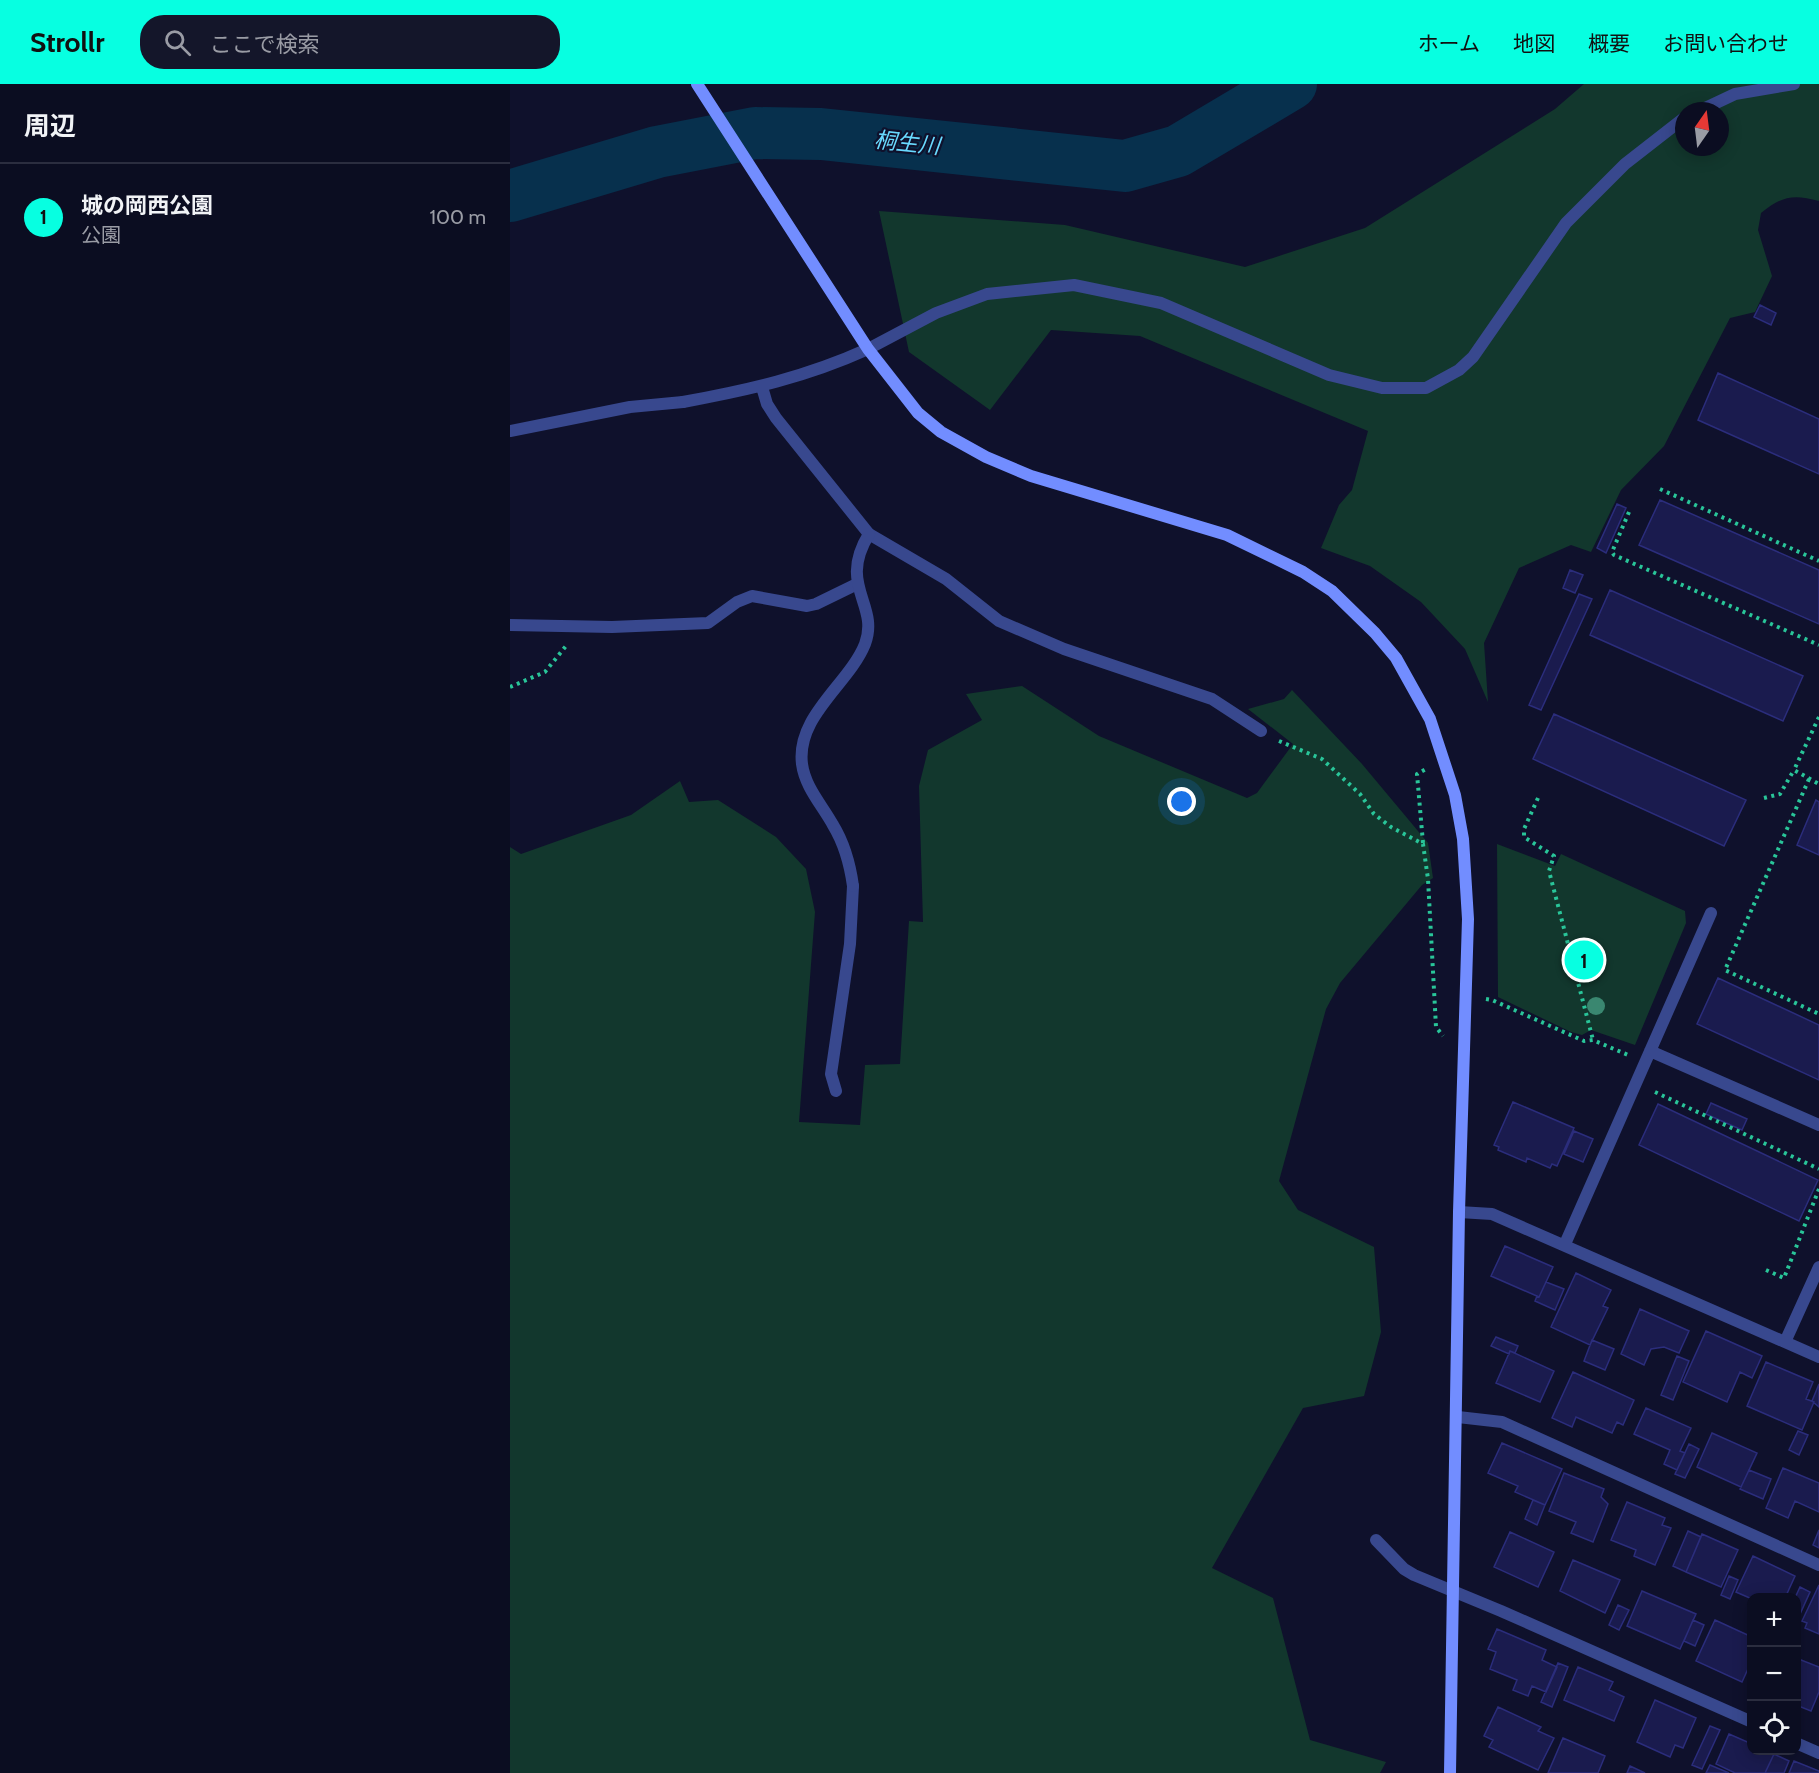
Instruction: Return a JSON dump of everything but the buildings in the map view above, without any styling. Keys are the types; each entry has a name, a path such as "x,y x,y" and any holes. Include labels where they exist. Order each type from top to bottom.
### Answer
{"street":[{"path":"697,84 867,349 918,414 941,432 986,457 1031,476 1227,535 1271,554 1332,591 1362,620 1396,658 1430,719 1455,795 1463,838 1468,919 1459,1212 1458,1417 1450,1773"},
{"path":"1718,102 1735,94 1794,84"},
{"path":"510,431 630,407 683,402 762,387 833,364 936,313 987,294 1074,285 1161,303 1329,375 1382,388 1426,388 1458,370 1473,357 1566,223 1625,164 1675,125"},
{"path":"762,387 767,404 776,418 869,534 946,579 999,621 1064,649 1212,699 1261,731"},
{"path":"836,1091 831,1074 849,944 853,886 850,866 841,841 807,781 802,764 802,749 813,720 865,643 867,618 856,584 856,561 869,534"},
{"path":"510,626 577,627 708,622 737,602 752,596 807,606 816,604 856,584"},
{"path":"1565,1244 1711,913"},
{"path":"1650,1051 1819,1125"},
{"path":"1459,1212 1492,1214 1819,1357"},
{"path":"1785,1342 1819,1267"},
{"path":"1458,1417 1502,1422 1819,1565"},
{"path":"1376,1540 1404,1569 1747,1720"},
{"path":"1801,1745 1819,1753"}],"path":[{"path":"1660,489 1819,561"},
{"path":"1629,512 1612,552 1614,555 1819,645"},
{"path":"510,687 544,672 558,657 577,627"},
{"path":"1764,798 1780,794 1819,717"},
{"path":"1261,731 1285,745 1322,759 1360,794 1374,813 1391,827 1423,844"},
{"path":"1794,770 1819,784"},
{"path":"1417,774 1428,879 1436,1027 1442,1036 1447,1037"},
{"path":"1809,779 1725,970 1819,1014"},
{"path":"1538,798 1524,829 1524,837 1554,856 1550,871 1593,1040"},
{"path":"1492,1000 1584,1041 1593,1040 1628,1055"},
{"path":"1634,1084 1819,1169"},
{"path":"1766,1270 1784,1278 1819,1189"}],"green space":[{"path":"1584,84 1819,84 1819,201 1788,198 1775,203 1761,213 1758,230 1772,276 1755,312 1730,318 1664,446 1621,490 1591,552 1571,545 1519,568 1484,643 1488,702 1465,649 1421,602 1370,566 1321,548 1339,505 1352,490 1368,431 1140,336 1051,330 990,410 909,352 879,211 1065,225 1245,267 1365,228 1555,109"},
{"path":"1022,686 1099,736 1247,798 1257,793 1293,744 1248,709 1284,699 1292,690 1362,764 1428,843 1433,878 1422,885 1340,983 1326,1009 1279,1181 1298,1210 1374,1247 1381,1332 1364,1396 1303,1408 1212,1568 1273,1598 1310,1740 1386,1762 1380,1773 510,1773 510,847 521,854 631,815 680,781 689,802 718,800 776,837 806,869 815,912 799,1122 860,1125 865,1065 900,1064 909,921 923,922 919,786 928,750 982,720 966,694"},
{"path":"1497,844 1555,866 1561,854 1685,911 1686,923 1635,1045 1591,1030 1582,1035 1571,1032 1498,997"}],"waterway":[{"name":"桐生川","path":"510,196 657,152 755,133 821,134 1125,166 1178,151 1291,84"}],"place":[{"name":"城の岡西公園","path":"1584,960"}]}
